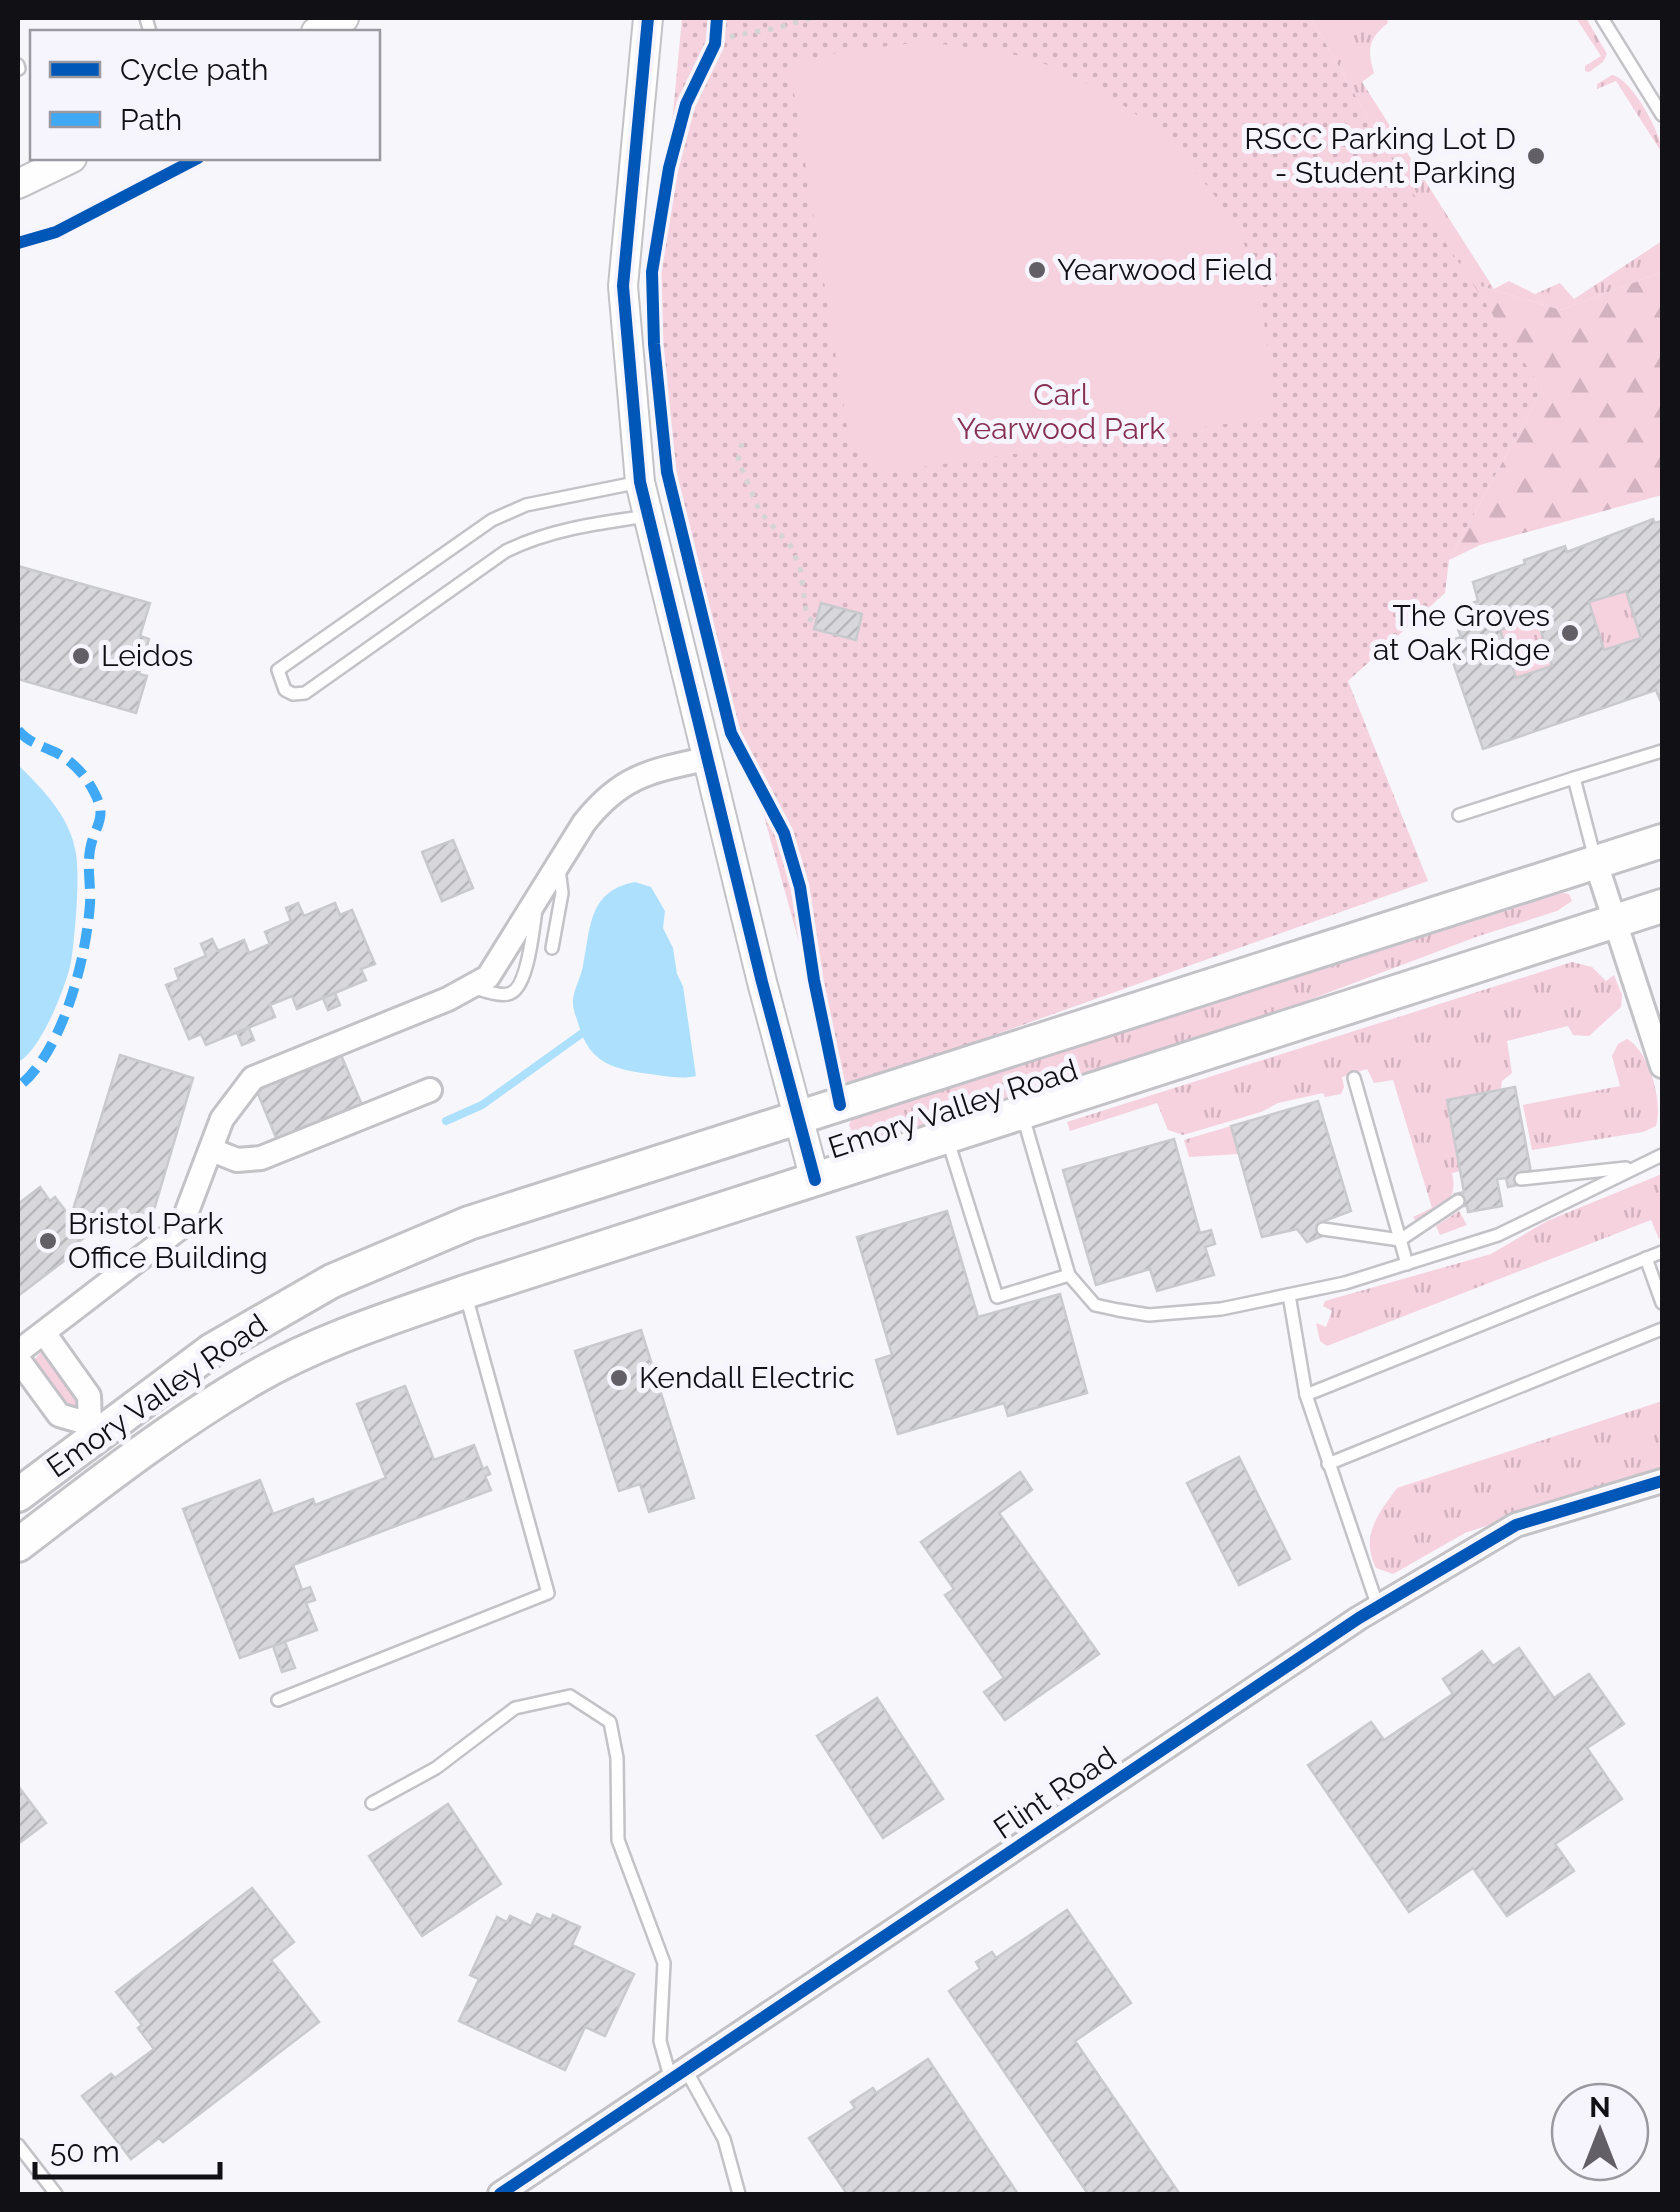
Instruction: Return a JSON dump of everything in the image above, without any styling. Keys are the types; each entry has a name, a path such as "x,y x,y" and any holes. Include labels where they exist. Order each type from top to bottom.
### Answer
{"main road":[{"name":"Emory Valley Road","path":"18,1546 106,1445 212,1350 332,1281 396,1252 470,1224 1662,842"},
{"name":"Emory Valley Road","path":"18,1495 106,1445 166,1434 255,1377 306,1352 465,1292 1662,906"}],"street":[{"path":"320,30 344,18"},
{"path":"648,18 623,286 640,482 706,760 816,1180"},
{"path":"18,184 68,160"},
{"path":"106,1445 59,1415 18,1356 181,1227 222,1118 254,1078 448,999 488,977 584,822 619,786 638,776 706,760"},
{"path":"1596,862 1615,921 1654,1011 1662,1066"},
{"path":"212,1150 237,1160 261,1158 430,1090"},
{"path":"44,1333 89,1396 106,1445"},
{"name":"Flint Road","path":"500,2194 1378,1608 1516,1525 1662,1481"}],"lane":[{"path":"1602,18 1662,115"},
{"path":"640,482 526,505 492,520 278,670 280,680 285,690 293,694 306,692 506,551 530,540 586,524 648,516"},
{"path":"1459,815 1662,751"},
{"path":"1574,778 1596,862"},
{"path":"552,948 562,893 558,866"},
{"path":"470,987 509,994 518,989 524,978 539,896"},
{"path":"1354,1078 1407,1264"},
{"path":"1022,1113 1069,1275 1095,1305 1150,1315 1221,1309 1345,1283 1407,1264 1498,1235 1662,1155"},
{"path":"946,1137 997,1297 1069,1275"},
{"path":"1521,1179 1634,1168"},
{"path":"1323,1229 1400,1240 1458,1201"},
{"path":"1306,1395 1662,1252"},
{"path":"1646,1258 1662,1303"},
{"path":"278,1700 548,1593 465,1292"},
{"path":"1289,1295 1306,1395 1378,1608"},
{"path":"1328,1464 1662,1329"},
{"path":"372,1803 436,1768 515,1708 570,1696 610,1722 617,1758 618,1840 664,1964 660,2041 678,2075 724,2139 740,2194"},
{"path":"18,2144 56,2194"}],"path":[{"path":"711,54 718,33 777,28 811,18"},
{"path":"742,443 738,460 760,512 795,554 803,577 808,617 816,623"}],"green space":[{"name":"Carl Yearwood Park","path":"682,18 1311,18 1399,172 1542,389 1449,560 1445,593 1348,681 1428,881 870,1079 837,1079 672,485 654,316"},
{"path":"1311,18 1387,19 1371,45 1374,73 1362,82 1494,289 1509,281 1535,294 1560,283 1574,299 1662,241 1662,272 1561,310 1470,283 1399,172"},
{"path":"1576,18 1586,18 1607,54 1589,72 1585,66 1601,56"},
{"name":"Yearwood Field","path":"921,42 1011,54 1062,71 1137,115 1187,163 1228,214 1252,266 1268,353 1268,418 888,472 849,440 790,67 839,52"},
{"path":"1612,75 1628,86 1645,108 1662,153 1616,81 1597,89 1597,84"},
{"path":"1662,272 1662,495 1480,545 1449,560 1542,389 1470,283 1561,310"},
{"path":"1626,591 1641,638 1604,650 1589,602"},
{"path":"1537,618 1552,666 1516,678 1500,630"},
{"path":"1562,893 1569,894 1572,901 1557,911 1285,1009 872,1143 859,1146 849,1125 852,1119"},
{"path":"1572,962 1592,967 1606,981 1614,975 1622,995 1621,1007 1589,1036 1573,1035 1568,1026 1507,1041 1512,1073 1502,1081 1501,1090 1447,1100 1460,1171 1452,1173 1453,1192 1446,1204 1417,1223 1413,1217 1432,1208 1393,1080 1374,1083 1367,1069 1342,1077 1341,1094 1325,1097 1323,1093 1278,1103 1261,1112 1183,1135 1168,1130 1157,1103 1070,1131 1067,1122"},
{"path":"1627,1039 1642,1055 1653,1079 1658,1105 1656,1126 1643,1132 1532,1150 1523,1105 1620,1086 1612,1056 1618,1044"},
{"path":"1231,1126 1239,1154 1189,1157 1184,1140"},
{"path":"1662,1174 1662,1238 1659,1239 1651,1220 1327,1346 1320,1341 1316,1323 1326,1327 1332,1311 1323,1306 1325,1301 1491,1254 1547,1221"},
{"path":"1459,1211 1467,1225 1440,1235 1436,1226"},
{"path":"40,1353 46,1354 82,1401 80,1410 70,1409 39,1367 35,1359"},
{"path":"1662,1401 1662,1467 1465,1533 1393,1574 1376,1568 1370,1546 1373,1526 1397,1488"}],"water":[{"path":"18,765 62,816 73,841 77,877 68,973 43,1033 18,1062"},
{"path":"635,882 651,887 665,911 663,928 683,986 696,1076 662,1076 610,1065 588,1047 575,1015 574,995 594,913 608,893"}],"building":[{"name":"The Groves at Oak Ridge","path":"1653,519 1655,523 1662,521 1662,699 1656,690 1483,749 1446,642 1461,637 1458,629 1472,603 1478,601 1473,582 1565,546 1567,552","holes":["1626,591 1641,638 1604,650 1589,602","1537,618 1552,666 1516,678 1500,630"]},
{"name":"Leidos","path":"18,566 150,603 140,636 149,639 139,674 147,676 136,713 18,679"},
{"path":"821,603 862,614 856,640 814,629"},
{"path":"453,840 473,888 442,901 422,852"},
{"path":"298,903 304,916 335,903 340,915 352,910 375,964 361,969 366,980 297,1009 292,996 270,1005 275,1017 206,1045 201,1034 189,1039 166,985 179,980 175,969 206,956 201,944 212,939 218,951 244,940 249,953 270,944 265,932 291,921 286,908"},
{"path":"335,993 340,1005 328,1010 323,998"},
{"path":"249,1028 254,1040 242,1045 237,1033"},
{"path":"120,1055 193,1078 148,1230 73,1210"},
{"path":"341,1055 362,1105 277,1140 256,1089"},
{"path":"1515,1087 1531,1172 1520,1174 1522,1184 1508,1187 1506,1178 1497,1179 1502,1206 1468,1212 1455,1194 1464,1192 1447,1100"},
{"path":"1318,1101 1351,1211 1324,1221 1322,1236 1307,1242 1297,1229 1262,1237 1231,1126"},
{"path":"1174,1139 1200,1233 1211,1230 1215,1244 1205,1247 1214,1275 1157,1291 1150,1269 1096,1285 1063,1170"},
{"name":"Bristol Park Office Building","path":"40,1187 50,1201 55,1197 85,1237 73,1246 77,1251 18,1296 18,1204"},
{"path":"947,1211 978,1317 1060,1294 1087,1393 1008,1416 1004,1403 898,1434 876,1360 892,1355 857,1237"},
{"path":"641,1330 694,1498 649,1512 640,1484 619,1491 575,1351"},
{"path":"405,1386 434,1460 474,1445 483,1469 487,1467 490,1474 485,1476 491,1490 293,1565 302,1590 310,1587 315,1600 306,1603 317,1630 240,1658 183,1509 260,1480 273,1514 313,1499 315,1505 386,1478 357,1404"},
{"path":"1239,1457 1290,1559 1239,1585 1187,1483"},
{"path":"1020,1472 1032,1490 999,1513 1099,1654 1005,1720 984,1692 1004,1678 945,1595 954,1589 921,1542"},
{"path":"285,1642 295,1668 282,1672 273,1646"},
{"path":"1519,1648 1554,1698 1589,1674 1624,1724 1587,1748 1622,1799 1555,1844 1574,1871 1507,1916 1473,1868 1409,1912 1308,1765 1371,1722 1384,1740 1453,1694 1443,1679 1482,1651 1493,1666"},
{"path":"877,1698 943,1799 883,1838 817,1736"},
{"path":"18,1786 46,1823 18,1844"},
{"path":"448,1804 501,1884 422,1936 369,1856"},
{"path":"252,1888 294,1942 271,1960 319,2022 163,2142 159,2138 131,2159 82,2096 154,2049 138,2028 142,2025 116,1992"},
{"path":"1067,1910 1131,2003 1075,2041 1177,2194 1088,2194 949,1991 980,1969 976,1962 992,1952 996,1958"},
{"path":"537,1914 551,1920 553,1915 580,1927 572,1945 634,1974 605,2036 585,2027 565,2070 459,2021 479,1979 470,1975 497,1917 507,1922 510,1916 531,1926"},
{"path":"928,2059 1018,2194 847,2194 809,2138 855,2108 851,2102 873,2088 876,2093"}],"waterway":[{"path":"446,1121 482,1105 581,1034"}],"marked path":[{"path":"18,730 76,767 94,792 100,809 89,857 88,926 77,977 48,1051 18,1087"}],"cycle path":[{"path":"648,18 623,286 640,482 762,982 815,1180"},
{"path":"717,18 715,44 686,104 669,168 652,272 654,344 667,472 731,733 784,833 800,887 814,980 840,1105"},
{"path":"18,243 56,232 194,160"},
{"path":"500,2194 1359,1618 1516,1525 1662,1481"}],"place":[{"name":"RSCC Parking Lot D - Student Parking","path":"1536,156"},
{"name":"Yearwood Field","path":"1037,270"},
{"name":"The Groves at Oak Ridge","path":"1570,633"},
{"name":"Leidos","path":"81,656"},
{"name":"Bristol Park Office Building","path":"48,1241"},
{"name":"Kendall Electric","path":"619,1378"}]}
